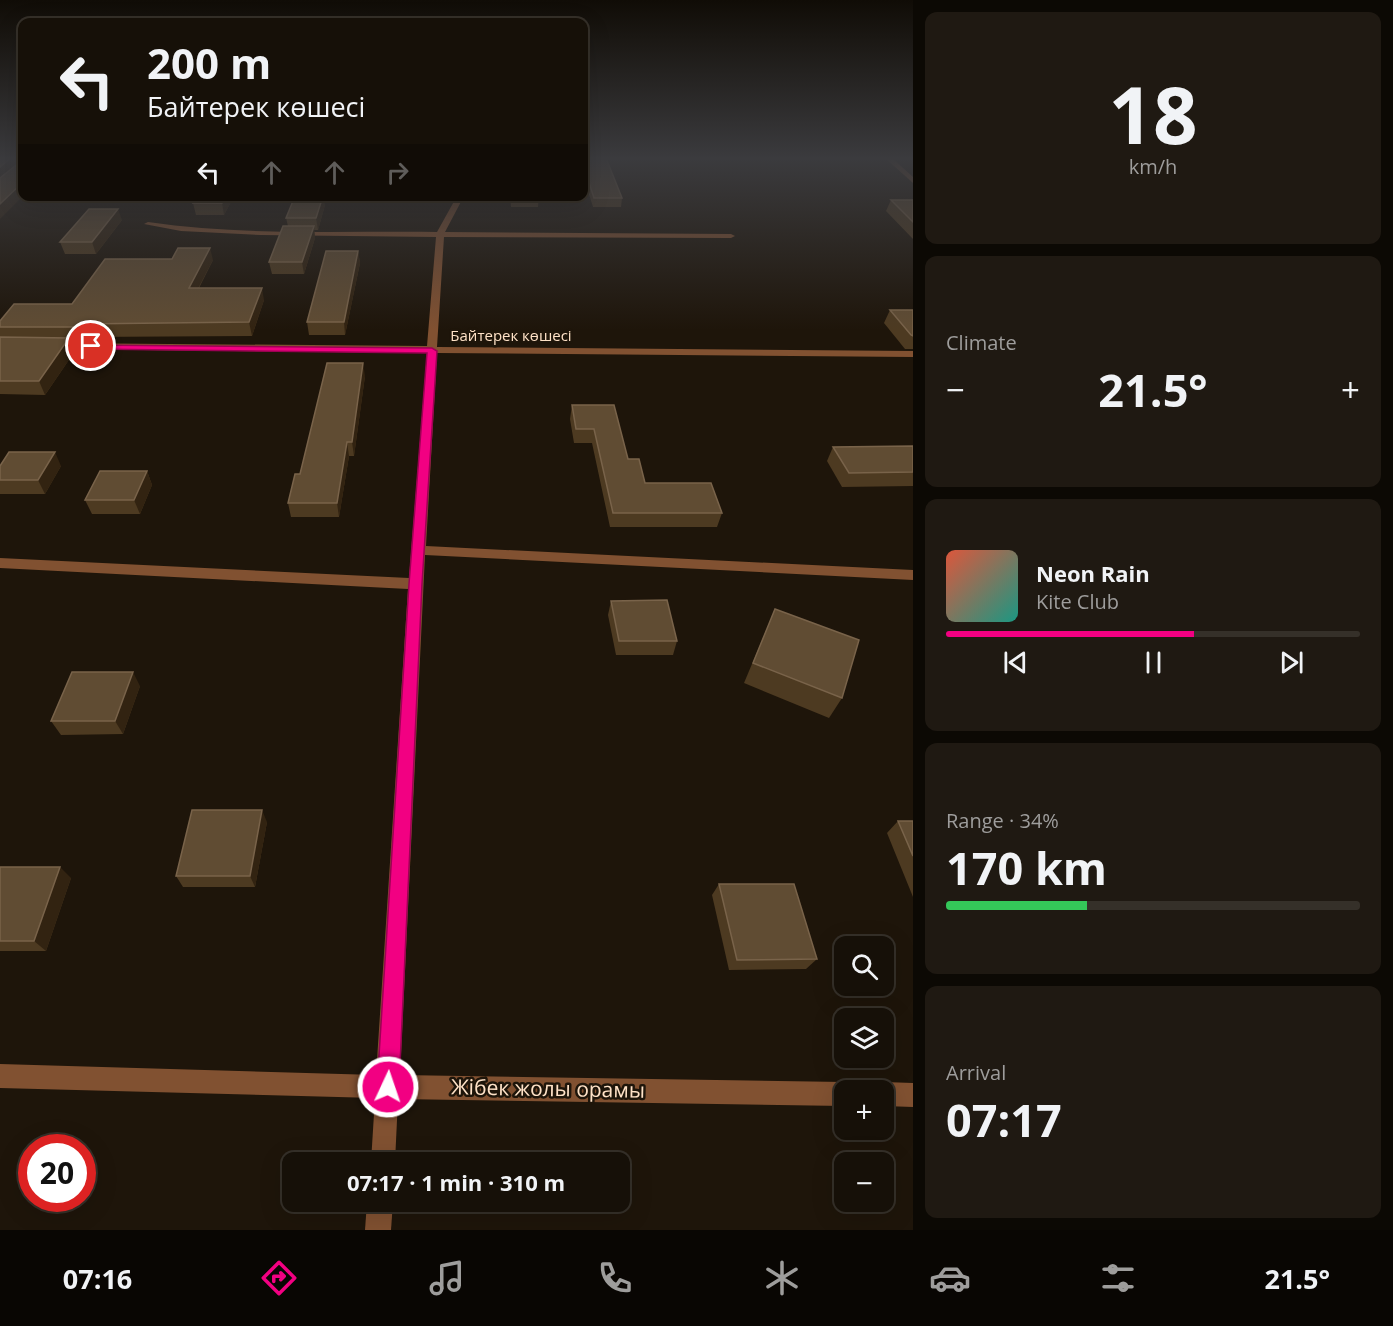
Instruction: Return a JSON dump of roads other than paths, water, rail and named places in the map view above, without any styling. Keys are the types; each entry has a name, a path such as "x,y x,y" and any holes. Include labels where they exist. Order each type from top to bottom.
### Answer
{"street":[{"path":"384,1152 418,550 440,234 451,214"},
{"path":"148,224 220,232 731,236"},
{"name":"Байтерек көшесі","path":"35,346 913,354"},
{"path":"418,550 913,575"},
{"path":"0,563 416,584"},
{"name":"Жібек жолы орамы","path":"0,1076 388,1087 834,1094"},
{"path":"894,1094 913,1095"},
{"path":"378,1230 379,1212"}]}
